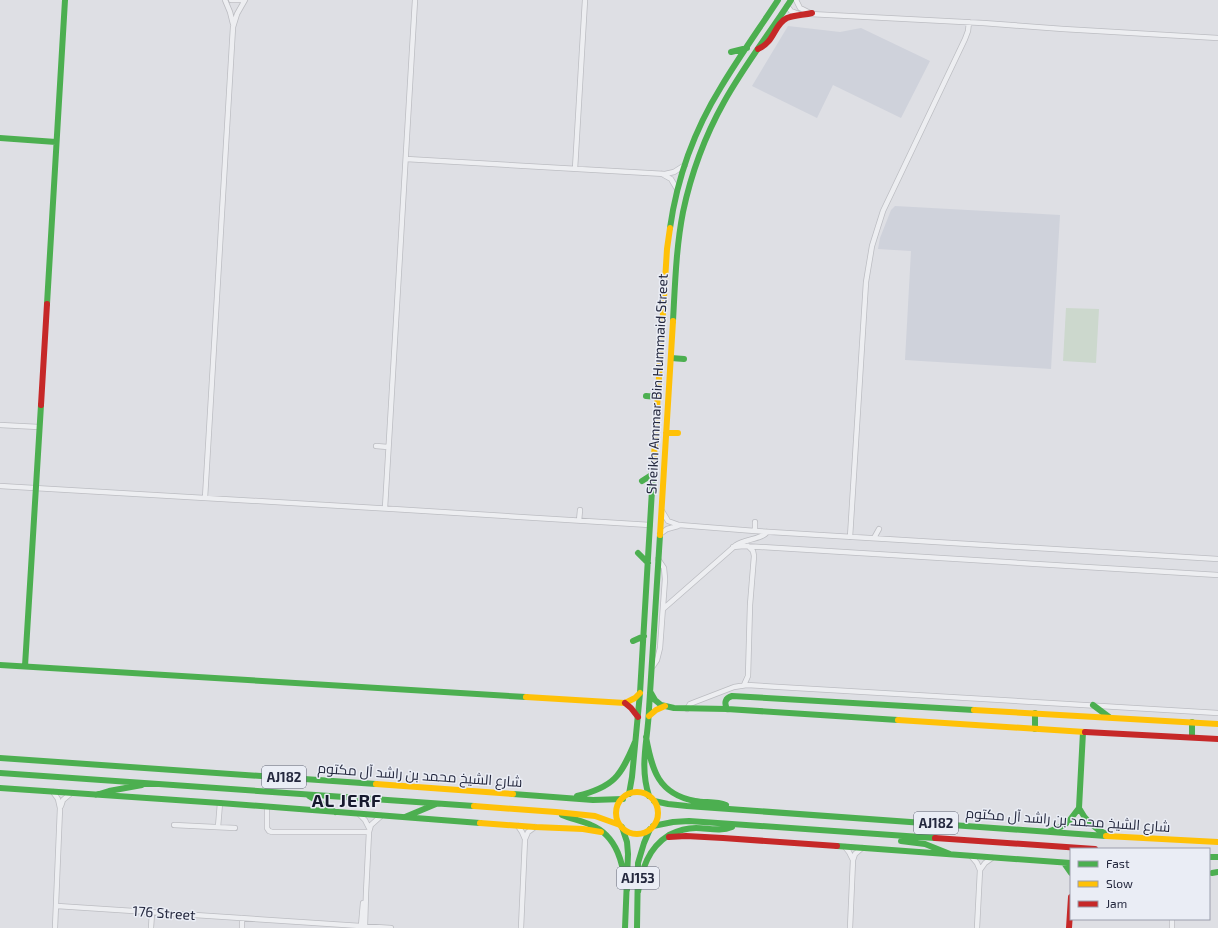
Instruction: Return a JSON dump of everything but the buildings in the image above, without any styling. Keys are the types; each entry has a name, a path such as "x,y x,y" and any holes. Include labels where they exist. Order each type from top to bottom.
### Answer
{"main road":[{"path":"25,666 64,0"},
{"name":"Sheikh Ammar Bin Hummaid Street","path":"629,794 640,693 667,249 672,214 677,189 685,165 709,108 778,0"},
{"name":"Sheikh Ammar Bin Hummaid Street","path":"652,799 645,784 643,770 653,666 658,558 678,240 689,186 699,156 716,117 729,93 786,3 791,0"},
{"path":"758,49 763,48 768,44 783,21 788,18 812,14"},
{"path":"732,52 747,48"},
{"path":"0,138 56,142"},
{"path":"671,358 684,359"},
{"path":"646,396 658,397"},
{"path":"666,433 678,433"},
{"path":"642,481 653,474"},
{"path":"638,553 648,563"},
{"path":"632,642 644,636"},
{"path":"0,665 625,703 632,700 640,693"},
{"path":"651,692 656,701 664,706 687,708 727,709 1083,732 1218,739"},
{"path":"727,709 725,700 732,696 1218,724"},
{"path":"625,703 638,717"},
{"path":"1093,705 1111,718"},
{"path":"649,716 664,706"},
{"path":"1035,713 1035,729"},
{"path":"1192,722 1192,738"},
{"path":"1083,732 1079,808 1086,821 1098,830 1111,836"},
{"path":"646,737 655,775 664,787 670,792 685,799 720,803 732,809"},
{"path":"568,798 600,790 613,781 624,768 635,742"},
{"name":"شارع الشيخ محمد بن راشد آل مكتوم","path":"0,758 418,786 601,801 623,799"},
{"name":"شارع الشيخ محمد بن راشد آل مكتوم","path":"0,772 556,812 595,816 621,826"},
{"path":"96,795 148,783"},
{"path":"0,788 589,830 604,833"},
{"path":"640,793 652,799 657,807 658,814 657,820 652,828 640,834 635,834 630,833 621,826 616,812 620,802 623,799 629,794 640,793"},
{"path":"308,795 335,812"},
{"name":"شارع الشيخ محمد بن راشد آل مكتوم","path":"652,799 677,805 1048,832 1218,842"},
{"path":"405,818 437,803"},
{"path":"1048,832 1063,826 1079,808"},
{"path":"556,812 568,818 594,826 611,840 618,851 627,890"},
{"name":"شارع الشيخ محمد بن راشد آل مكتوم","path":"652,828 673,822 689,821 1080,848"},
{"path":"638,892 641,873 646,860 657,844 667,837 676,832 692,828 722,830 735,825"},
{"name":"AJ153","path":"621,826 627,842 628,854 625,928"},
{"name":"AJ153","path":"637,928 640,856 644,842 652,828"},
{"path":"888,835 896,840 925,844 950,854"},
{"path":"667,837 694,836 1068,863"},
{"path":"1069,928 1070,912"}],"street":[{"path":"226,0 233,27"},
{"path":"231,0 242,0"},
{"path":"205,498 233,27 237,14 245,0"},
{"path":"385,508 415,0"},
{"path":"575,169 585,0"},
{"path":"796,0 800,8 812,14"},
{"path":"786,3 790,11 796,14 969,22 1218,38"},
{"path":"850,537 865,288 872,246 883,211 965,39 969,22"},
{"path":"406,159 661,174 674,172 685,165"},
{"path":"661,174 671,179 677,189"},
{"path":"0,425 39,428"},
{"path":"376,446 388,447"},
{"path":"0,486 650,525"},
{"path":"579,521 580,510"},
{"path":"662,511 668,521 679,526"},
{"path":"755,522 755,531"},
{"path":"660,534 671,527 679,526 1218,560"},
{"path":"874,538 879,529"},
{"path":"663,609 733,547 746,540 764,536 767,532"},
{"path":"733,547 748,546 1218,575"},
{"path":"744,685 748,676 748,635 754,556 748,546"},
{"path":"653,666 657,660 660,648 666,575 658,558"},
{"path":"687,708 690,704 744,685 1218,712"},
{"path":"53,792 58,799 60,808 55,928"},
{"path":"60,808 63,800 70,794"},
{"path":"218,827 220,803"},
{"path":"267,807 267,828 272,832 369,830"},
{"path":"358,814 365,820 369,830 363,926"},
{"path":"369,830 374,821 381,816"},
{"path":"174,825 235,828"},
{"path":"518,826 524,839 521,928"},
{"path":"524,839 528,832 535,827"},
{"path":"845,847 853,860"},
{"path":"850,928 853,860 855,854 862,848"},
{"path":"972,857 978,863 980,870 977,928"},
{"path":"980,870 985,863 992,858"},
{"name":"176 Street","path":"57,906 391,928"},
{"path":"151,928 152,913"},
{"path":"242,918 242,928"}],"shaded area":[{"path":"788,26 840,32 861,28 930,61 901,118 833,85 817,118 752,86"},
{"path":"895,206 1060,215 1051,369 905,360 911,251 878,249 880,238 891,210"},
{"path":"1066,308 1099,309 1096,363 1063,361"}],"traffic: fast":[{"path":"47,304 65,0"},
{"path":"670,228 682,173 703,120 728,76 778,0"},
{"path":"673,321 679,239 683,212 694,169 717,115 748,63 791,0"},
{"path":"731,52 747,48"},
{"path":"0,138 56,142"},
{"path":"671,358 684,359"},
{"path":"646,396 658,397"},
{"path":"25,666 41,405"},
{"path":"629,794 640,693 653,473"},
{"path":"642,481 653,474"},
{"path":"649,796 644,763 660,535"},
{"path":"638,553 648,563"},
{"path":"633,641 644,636"},
{"path":"0,665 526,697"},
{"path":"651,693 655,700 661,705 674,708 727,709 898,720"},
{"path":"727,709 726,701 732,696 974,710"},
{"path":"1093,705 1109,717"},
{"path":"1035,713 1035,729"},
{"path":"1192,722 1192,737"},
{"path":"1050,831 1063,826 1079,808 1083,732"},
{"path":"646,737 654,770 659,779 673,793 683,798 695,801 726,805"},
{"path":"577,796 600,789 615,778 625,764 635,742"},
{"path":"0,758 376,784"},
{"path":"0,773 474,806"},
{"path":"96,795 142,785"},
{"path":"0,788 480,823"},
{"path":"513,794 593,800 623,799"},
{"path":"309,796 335,812"},
{"path":"654,801 687,806 1106,836"},
{"path":"405,817 436,804"},
{"path":"1079,808 1090,823 1106,834"},
{"path":"562,815 591,825 607,836 618,852 627,890"},
{"path":"653,826 673,822 689,821 935,838"},
{"path":"622,827 627,842 628,854 625,928"},
{"path":"638,892 647,860 656,846 669,835 679,831 696,828 718,830 732,827"},
{"path":"637,928 638,863 650,829"},
{"path":"901,841 925,844 950,854"},
{"path":"837,846 1070,863"},
{"path":"1210,857 1218,857"},
{"path":"1064,863 1070,872"},
{"path":"1212,873 1218,872"}],"traffic: slow":[{"path":"653,473 667,249 670,228"},
{"path":"660,535 673,321"},
{"path":"666,433 678,433"},
{"path":"526,697 625,703 635,698 640,693"},
{"path":"649,716 656,710 665,706"},
{"path":"974,710 1218,724"},
{"path":"898,720 1085,732"},
{"path":"376,784 513,794"},
{"path":"637,792 652,798 658,813 652,828 637,834 622,828 616,813 622,798 637,792"},
{"path":"474,806 595,816 620,825"},
{"path":"480,823 583,829 601,832"},
{"path":"1106,836 1218,842"}],"traffic: jam":[{"path":"758,49 768,42 779,24 787,18 812,13"},
{"path":"41,405 47,304"},
{"path":"625,703 638,717"},
{"path":"1085,732 1218,739"},
{"path":"669,837 686,836 837,846"},
{"path":"935,838 1080,848"},
{"path":"1069,928 1070,912"}],"district":[{"name":"AL JERF","path":"347,801"}]}
